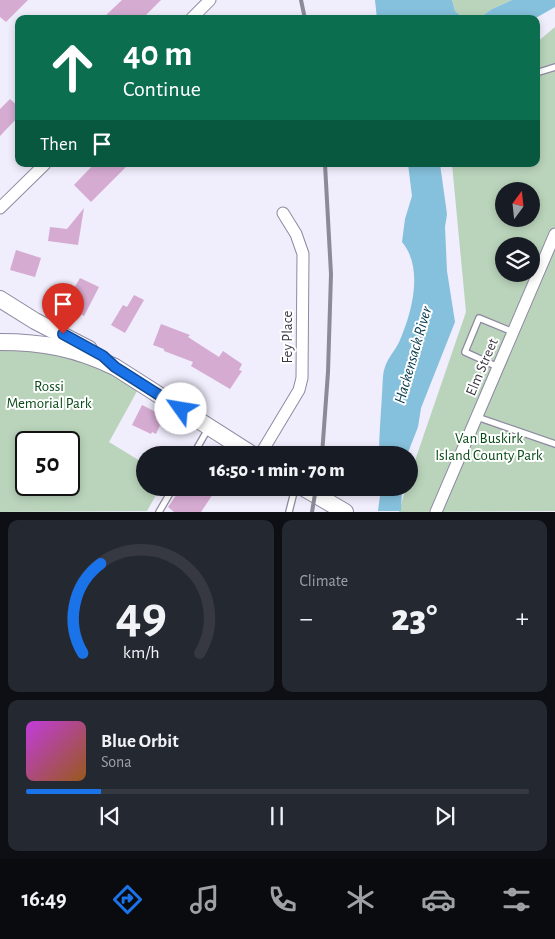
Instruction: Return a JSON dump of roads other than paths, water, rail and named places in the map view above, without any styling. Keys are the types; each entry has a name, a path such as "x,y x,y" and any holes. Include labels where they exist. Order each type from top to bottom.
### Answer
{"main road":[{"path":"0,299 35,321 103,356 115,367"},
{"path":"0,342 45,344 90,356 115,367 239,446"},
{"path":"318,496 345,512"}],"street":[{"path":"195,15 210,0"},
{"path":"0,208 42,167"},
{"name":"Fey Place","path":"266,446 300,390 302,378 303,254 296,234 283,213"},
{"name":"Elm Street","path":"436,512 555,234"}],"lane":[{"path":"540,72 555,67"},
{"path":"498,367 465,352 479,318 513,332"},
{"path":"477,417 555,444"},
{"path":"198,446 210,427"},
{"path":"159,512 168,496"},
{"path":"289,512 293,496"}],"water":[{"path":"375,0 452,0 455,11 460,15 377,15"},
{"path":"512,0 555,0 555,7 540,16 484,15"},
{"name":"Hackensack River","path":"408,167 440,167 447,214 445,227 447,271 455,322 421,408 418,427 411,446 379,446 384,370 404,329 412,304 414,290 413,264 402,242 405,219 412,196"},
{"path":"380,496 402,496 401,511 378,511"}],"railway":[{"path":"301,0 304,15"},
{"path":"323,446 328,372 331,274 325,167"},
{"path":"312,512 315,496"}],"park label":[{"name":"Rossi Memorial Park","path":"49,394"},
{"name":"Van Buskirk Island County Park","path":"489,446"}]}
